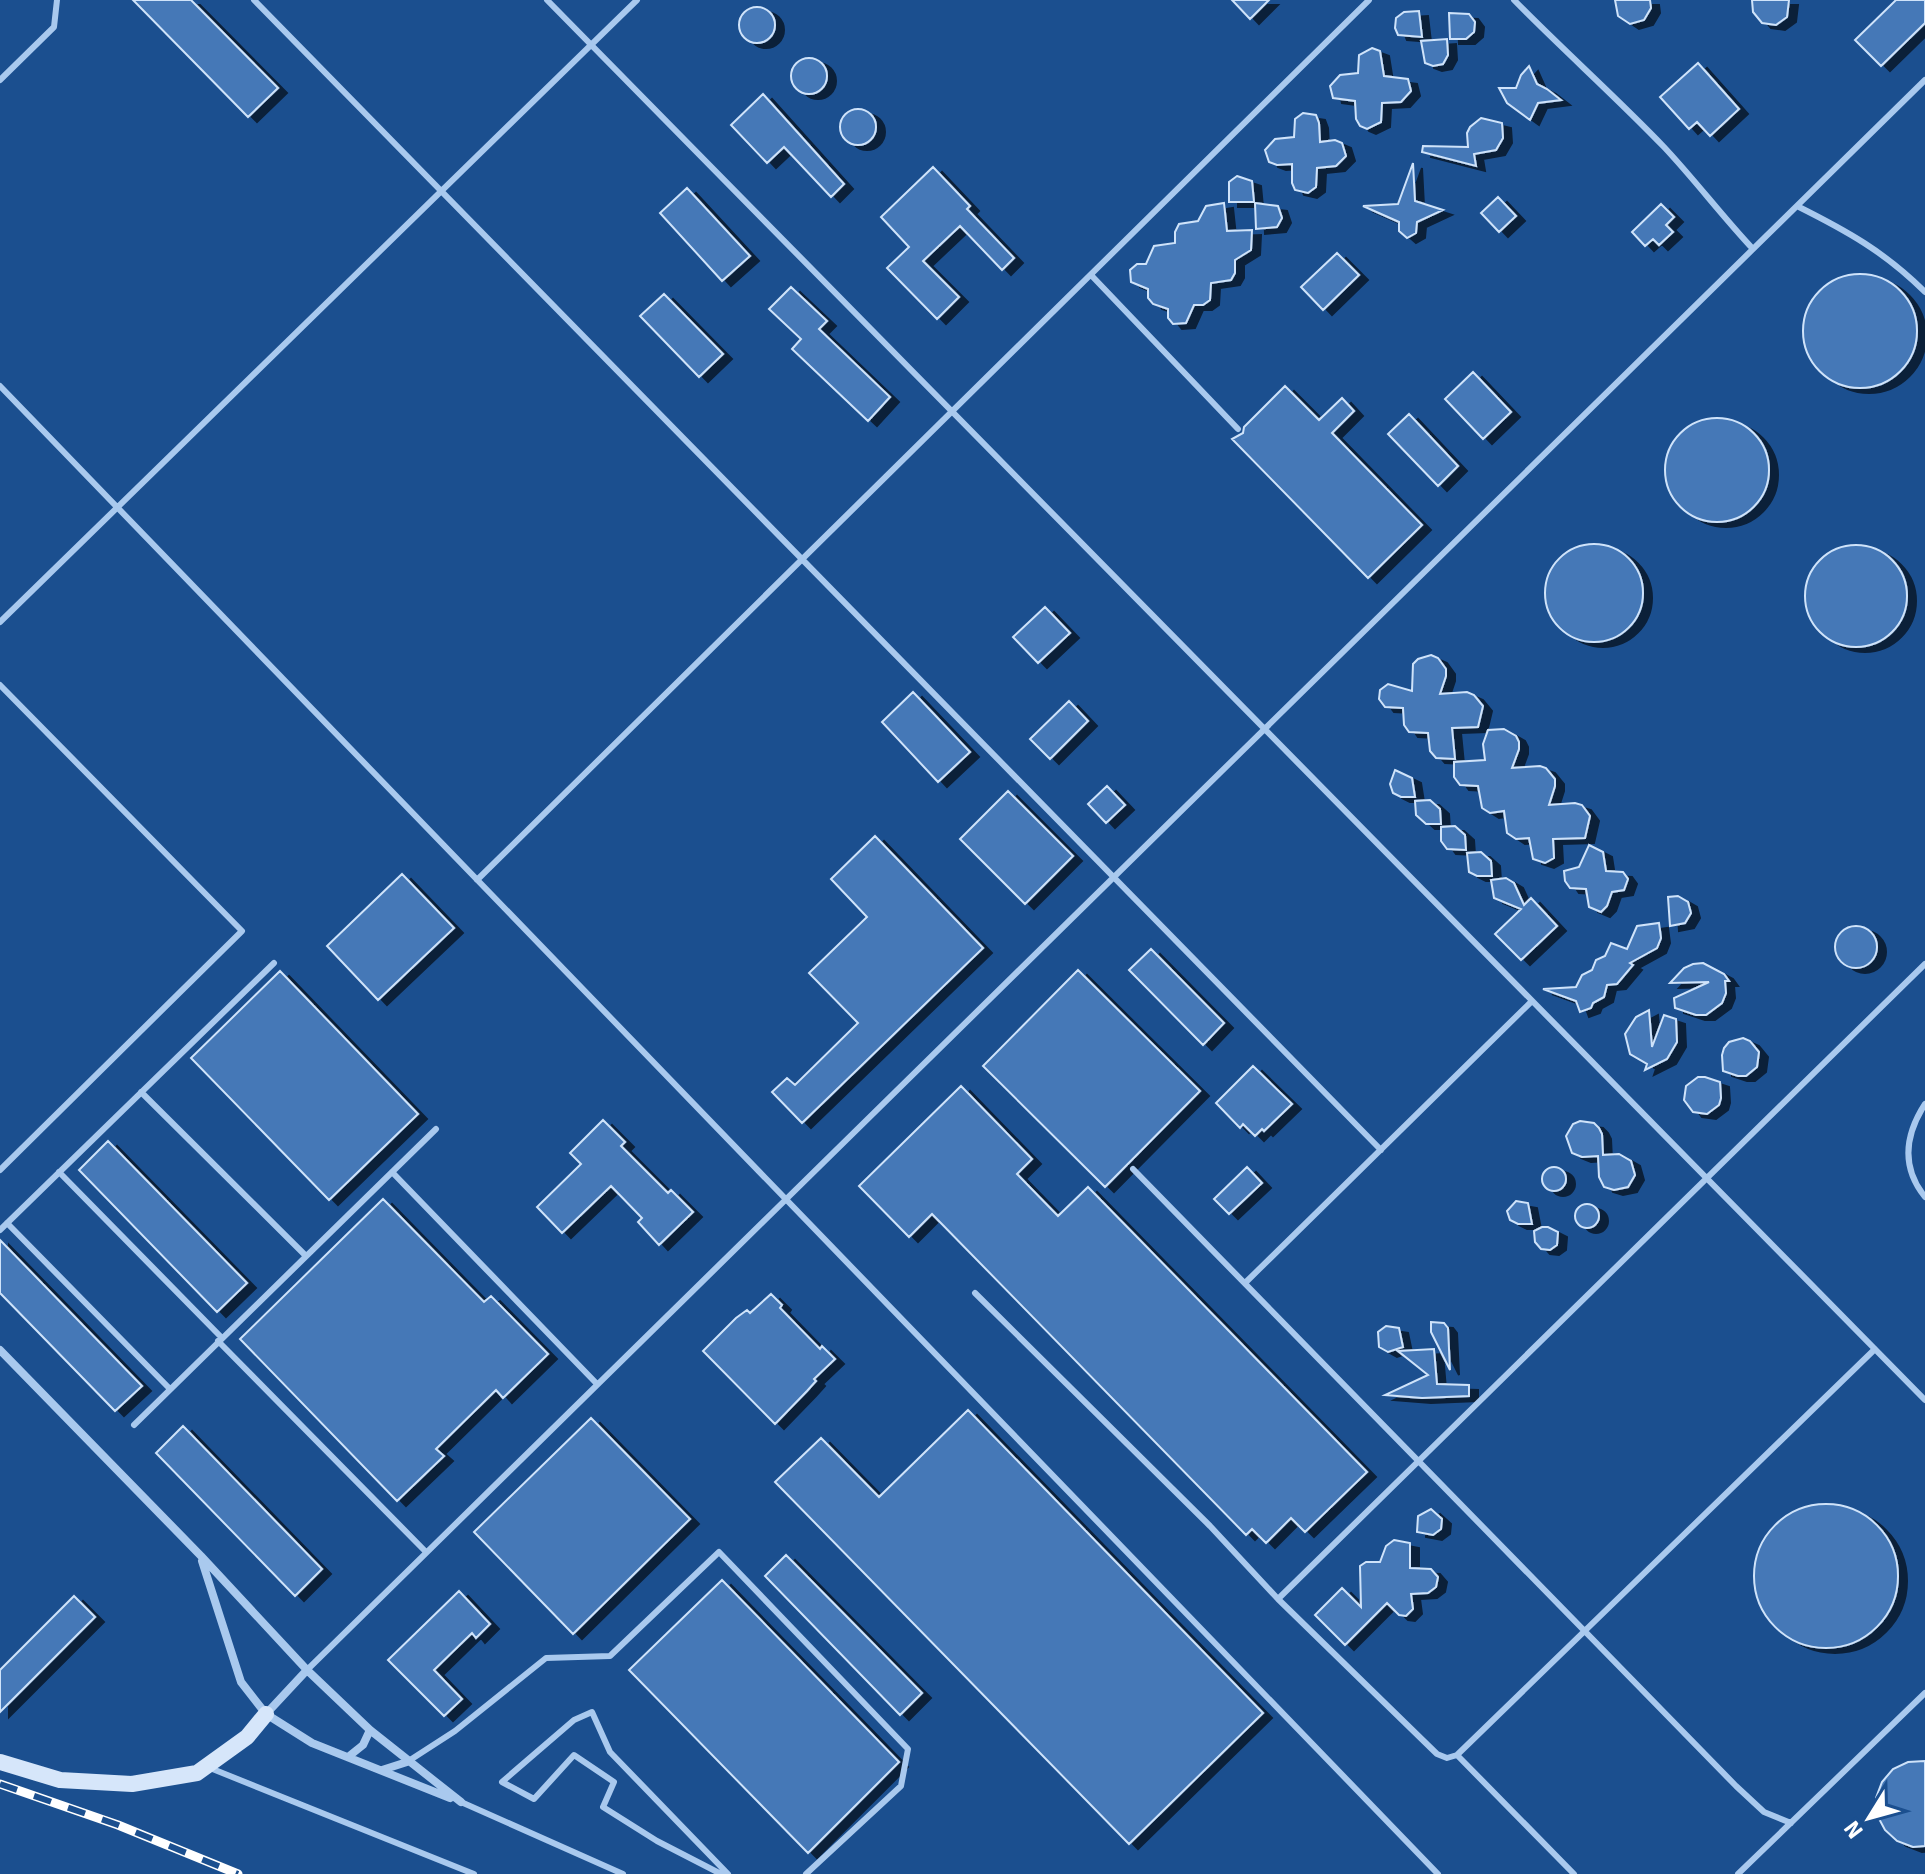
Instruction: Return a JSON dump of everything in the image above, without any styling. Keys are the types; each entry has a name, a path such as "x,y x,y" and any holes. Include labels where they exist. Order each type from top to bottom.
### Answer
{"main road":[{"path":"0,1762 60,1780 132,1784 197,1773 247,1737 266,1714"}],"street":[{"path":"0,1350 201,1556 307,1670 407,1762 461,1802"},
{"path":"201,1556 241,1682 266,1714 312,1743 461,1802"},
{"path":"266,1714 307,1670"},
{"path":"348,1757 363,1745 370,1730"},
{"path":"381,1770 407,1762"}],"lane":[{"path":"0,80 54,27 57,0"},
{"path":"254,0 1381,1150"},
{"path":"547,0 1925,1400"},
{"path":"0,622 637,0"},
{"path":"477,880 1369,0"},
{"path":"1514,0 1663,147 1753,249"},
{"path":"307,1670 1925,80"},
{"path":"1797,206 1893,261 1925,292"},
{"path":"1091,275 1238,429"},
{"path":"0,386 1438,1874"},
{"path":"0,685 242,931 0,1170"},
{"path":"0,1230 274,963"},
{"path":"1278,1599 1925,964"},
{"path":"1245,1283 1532,1001"},
{"path":"141,1092 306,1256"},
{"path":"1925,1104 1912,1127 1907,1151 1912,1178 1925,1197"},
{"path":"134,1425 436,1129"},
{"path":"1133,1169 1764,1812 1791,1823"},
{"path":"59,1172 426,1552"},
{"path":"392,1172 597,1384"},
{"path":"7,1223 170,1389"},
{"path":"975,1293 1210,1526 1278,1599 1437,1754 1447,1758 1457,1755 1875,1349"},
{"path":"407,1762 455,1731 546,1658 610,1656 719,1552 908,1749 901,1786 806,1874"},
{"path":"1738,1874 1925,1693"},
{"path":"721,1874 657,1841 603,1807 614,1782 574,1755 534,1799 502,1782 574,1720 592,1712 610,1752 728,1874"},
{"path":"1457,1755 1574,1874"},
{"path":"205,1766 474,1874"},
{"path":"461,1802 623,1874"}],"building":[{"path":"133,0 191,0 278,88 248,117"},
{"path":"1232,0 1269,0 1250,19"},
{"path":"1615,0 1650,0 1651,8 1644,20 1630,24 1618,16"},
{"path":"1752,0 1789,0 1787,17 1776,25 1762,23 1753,12"},
{"path":"1896,0 1925,0 1925,23 1881,66 1855,40"},
{"path":"757,7 769,13 775,25 769,37 757,43 745,37 739,25 745,13"},
{"path":"1419,11 1422,37 1398,35 1396,18 1404,12"},
{"path":"1449,13 1469,14 1475,22 1474,32 1466,39 1450,39"},
{"path":"1447,39 1448,55 1443,64 1433,66 1425,63 1421,41"},
{"path":"1372,48 1380,51 1384,76 1408,79 1411,91 1401,102 1382,103 1381,122 1367,129 1360,126 1356,119 1355,101 1333,98 1330,86 1340,75 1358,73 1359,55"},
{"path":"809,58 821,64 827,76 821,88 809,94 797,88 791,76 797,64"},
{"path":"1698,63 1739,109 1710,136 1697,122 1689,129 1660,97"},
{"path":"1529,66 1537,84 1561,100 1538,103 1530,120 1507,103 1499,88 1516,88"},
{"path":"763,94 844,184 831,197 784,147 767,163 731,125"},
{"path":"858,109 871,114 876,127 871,140 858,145 845,140 840,127 845,114"},
{"path":"1303,113 1316,115 1320,142 1335,140 1342,143 1346,156 1336,166 1317,168 1316,187 1308,193 1295,190 1292,164 1269,162 1265,150 1275,139 1294,137 1295,119"},
{"path":"1481,118 1502,123 1503,138 1496,150 1474,154 1476,166 1422,152 1423,146 1468,147 1467,133"},
{"path":"1413,163 1415,201 1443,210 1417,222 1416,233 1407,238 1399,231 1399,222 1363,206 1398,204"},
{"path":"933,167 970,206 967,209 1014,258 1002,270 960,226 923,261 959,297 937,319 887,268 909,247 881,217"},
{"path":"1237,176 1252,181 1254,202 1229,202 1229,182"},
{"path":"687,188 750,256 722,281 660,213"},
{"path":"1498,197 1516,216 1499,232 1481,213"},
{"path":"1224,203 1227,231 1252,230 1251,250 1235,260 1235,273 1231,280 1211,283 1210,300 1203,305 1194,305 1186,323 1173,324 1168,318 1168,309 1153,304 1148,298 1148,289 1131,282 1130,270 1137,264 1146,264 1154,246 1175,243 1179,224 1198,221 1206,206"},
{"path":"1255,203 1278,206 1282,218 1277,227 1256,229"},
{"path":"1661,204 1674,217 1666,225 1673,232 1659,245 1653,239 1645,246 1632,232"},
{"path":"1337,253 1359,275 1323,310 1301,287"},
{"path":"1860,274 1882,279 1900,291 1912,309 1917,331 1912,353 1900,371 1882,383 1860,388 1838,383 1820,371 1808,353 1803,331 1808,309 1820,291 1838,279"},
{"path":"791,287 827,321 819,329 890,397 868,421 792,349 801,339 769,309"},
{"path":"664,294 723,354 699,377 640,316"},
{"path":"1473,372 1511,412 1483,439 1445,399"},
{"path":"1285,386 1319,420 1342,398 1354,411 1332,433 1422,525 1368,578 1232,439 1243,433 1244,427"},
{"path":"1409,414 1458,466 1438,486 1388,434"},
{"path":"1717,418 1737,422 1754,433 1765,450 1769,470 1765,490 1754,507 1737,518 1717,522 1697,518 1680,507 1669,490 1665,470 1669,450 1680,433 1697,422"},
{"path":"1594,544 1613,548 1629,558 1639,574 1643,593 1639,612 1629,628 1613,638 1594,642 1575,638 1559,628 1549,612 1545,593 1549,574 1559,558 1575,548"},
{"path":"1856,545 1875,549 1892,560 1903,577 1907,596 1903,615 1892,632 1875,643 1856,647 1837,643 1820,632 1809,615 1805,596 1809,577 1820,560 1837,549"},
{"path":"1045,607 1070,633 1038,663 1013,637"},
{"path":"1431,655 1438,658 1446,669 1440,694 1467,692 1483,706 1478,727 1452,728 1455,759 1436,758 1430,751 1428,733 1409,732 1404,725 1403,708 1385,707 1379,699 1380,690 1388,684 1412,691 1413,664"},
{"path":"913,692 970,752 938,782 882,722"},
{"path":"1069,701 1088,721 1050,759 1030,739"},
{"path":"1504,729 1516,736 1519,742 1512,768 1546,768 1555,779 1549,805 1575,803 1582,805 1590,816 1585,838 1553,839 1554,858 1545,863 1533,859 1529,838 1516,839 1507,833 1504,811 1490,813 1482,808 1478,786 1460,785 1454,777 1454,762 1485,760 1483,744 1488,730"},
{"path":"1395,770 1412,778 1415,797 1401,797 1393,793 1390,784"},
{"path":"1107,786 1125,805 1106,823 1088,804"},
{"path":"1008,791 1073,856 1025,904 960,839"},
{"path":"1430,800 1440,809 1441,824 1426,824 1416,815 1415,801"},
{"path":"1455,826 1465,835 1466,850 1447,849 1441,841 1441,827"},
{"path":"875,836 983,948 802,1123 772,1092 787,1078 795,1085 858,1023 809,973 867,917 831,879"},
{"path":"1589,845 1603,852 1606,871 1623,872 1628,879 1624,890 1612,892 1601,912 1589,907 1586,889 1570,888 1565,881 1564,871 1579,867"},
{"path":"1481,852 1491,861 1492,876 1477,876 1469,872 1467,853"},
{"path":"402,874 454,928 378,1000 327,946"},
{"path":"1506,878 1514,883 1524,905 1531,898 1557,926 1521,960 1495,934 1521,909 1494,898 1491,880"},
{"path":"1678,896 1688,902 1691,913 1685,923 1670,926 1668,897"},
{"path":"1659,923 1661,938 1657,948 1630,963 1633,965 1617,984 1607,985 1604,997 1593,1003 1591,1008 1580,1012 1576,1001 1543,989 1576,987 1582,975 1592,970 1596,960 1605,956 1611,943 1627,949 1637,926"},
{"path":"1856,926 1871,932 1877,947 1871,962 1856,968 1841,962 1835,947 1841,932"},
{"path":"1151,949 1224,1023 1203,1045 1129,970"},
{"path":"1703,963 1724,974 1729,981 1725,981 1726,993 1722,1003 1706,1015 1675,1008 1674,998 1709,982 1670,983 1684,968"},
{"path":"1078,970 1200,1091 1105,1187 983,1066"},
{"path":"280,971 418,1114 329,1200 191,1058"},
{"path":"1649,1010 1652,1047 1664,1015 1676,1019 1677,1042 1667,1059 1645,1070 1647,1064 1630,1054 1625,1034 1636,1017"},
{"path":"1743,1038 1759,1052 1757,1067 1746,1076 1723,1071 1724,1048 1729,1042"},
{"path":"1253,1066 1292,1104 1255,1136 1243,1124 1240,1128 1216,1103"},
{"path":"1698,1077 1720,1082 1719,1105 1707,1114 1693,1112 1684,1100 1686,1086"},
{"path":"961,1086 1032,1159 1017,1174 1058,1216 1088,1187 1367,1472 1305,1532 1291,1518 1266,1543 1252,1529 1246,1535 932,1214 909,1237 859,1186"},
{"path":"603,1120 625,1142 621,1146 668,1193 671,1190 693,1212 659,1245 638,1222 642,1218 611,1186 562,1233 537,1207 581,1164 570,1153"},
{"path":"1580,1121 1594,1123 1599,1128 1603,1155 1619,1154 1631,1161 1635,1175 1628,1187 1614,1190 1604,1187 1599,1177 1598,1156 1582,1157 1572,1153 1566,1136 1573,1124"},
{"path":"108,1141 247,1283 217,1312 79,1170"},
{"path":"1247,1167 1262,1183 1229,1214 1214,1199"},
{"path":"1554,1167 1565,1174 1566,1179 1559,1190 1554,1191 1543,1184 1542,1179 1549,1168"},
{"path":"383,1199 484,1302 491,1296 548,1354 503,1398 496,1390 436,1449 444,1456 397,1501 240,1339"},
{"path":"1516,1201 1528,1203 1532,1224 1518,1224 1510,1220 1507,1211"},
{"path":"1587,1204 1596,1207 1599,1216 1596,1225 1587,1228 1578,1225 1575,1216 1578,1207"},
{"path":"1542,1227 1558,1232 1557,1245 1550,1250 1541,1249 1535,1242 1534,1231"},
{"path":"0,1240 142,1386 115,1411 0,1293"},
{"path":"771,1294 782,1305 780,1308 820,1349 822,1346 835,1359 775,1424 703,1351 736,1318 747,1310 750,1313"},
{"path":"1431,1322 1444,1323 1448,1328 1450,1370 1431,1332"},
{"path":"1386,1326 1399,1328 1403,1347 1388,1352 1379,1347 1378,1332"},
{"path":"1434,1349 1437,1384 1469,1385 1469,1396 1422,1398 1385,1395 1428,1375 1398,1351"},
{"path":"968,1410 1263,1713 1129,1844 775,1482 821,1438 879,1497"},
{"path":"591,1418 690,1519 573,1634 474,1532"},
{"path":"183,1426 322,1569 295,1596 156,1453"},
{"path":"1826,1504 1854,1509 1877,1525 1893,1548 1898,1576 1893,1604 1877,1627 1854,1643 1826,1648 1798,1643 1775,1627 1759,1604 1754,1576 1759,1548 1775,1525 1798,1509"},
{"path":"1431,1509 1442,1519 1441,1529 1433,1535 1417,1532 1418,1516"},
{"path":"1394,1540 1410,1543 1410,1568 1431,1569 1438,1577 1436,1587 1428,1593 1411,1594 1413,1609 1406,1616 1399,1615 1387,1603 1345,1645 1315,1615 1342,1588 1361,1607 1360,1566 1366,1562 1380,1562 1386,1546"},
{"path":"786,1555 922,1693 900,1715 765,1576"},
{"path":"722,1580 899,1762 808,1853 629,1670"},
{"path":"459,1591 490,1624 476,1638 472,1633 434,1670 462,1699 444,1716 388,1660"},
{"path":"74,1596 95,1617 0,1712 0,1670"},
{"path":"1925,1761 1925,1846 1913,1847 1897,1841 1885,1830 1877,1815 1876,1798 1882,1782 1893,1769 1908,1762"}],"railway":[{"path":"0,1784 118,1825 238,1874"}]}
